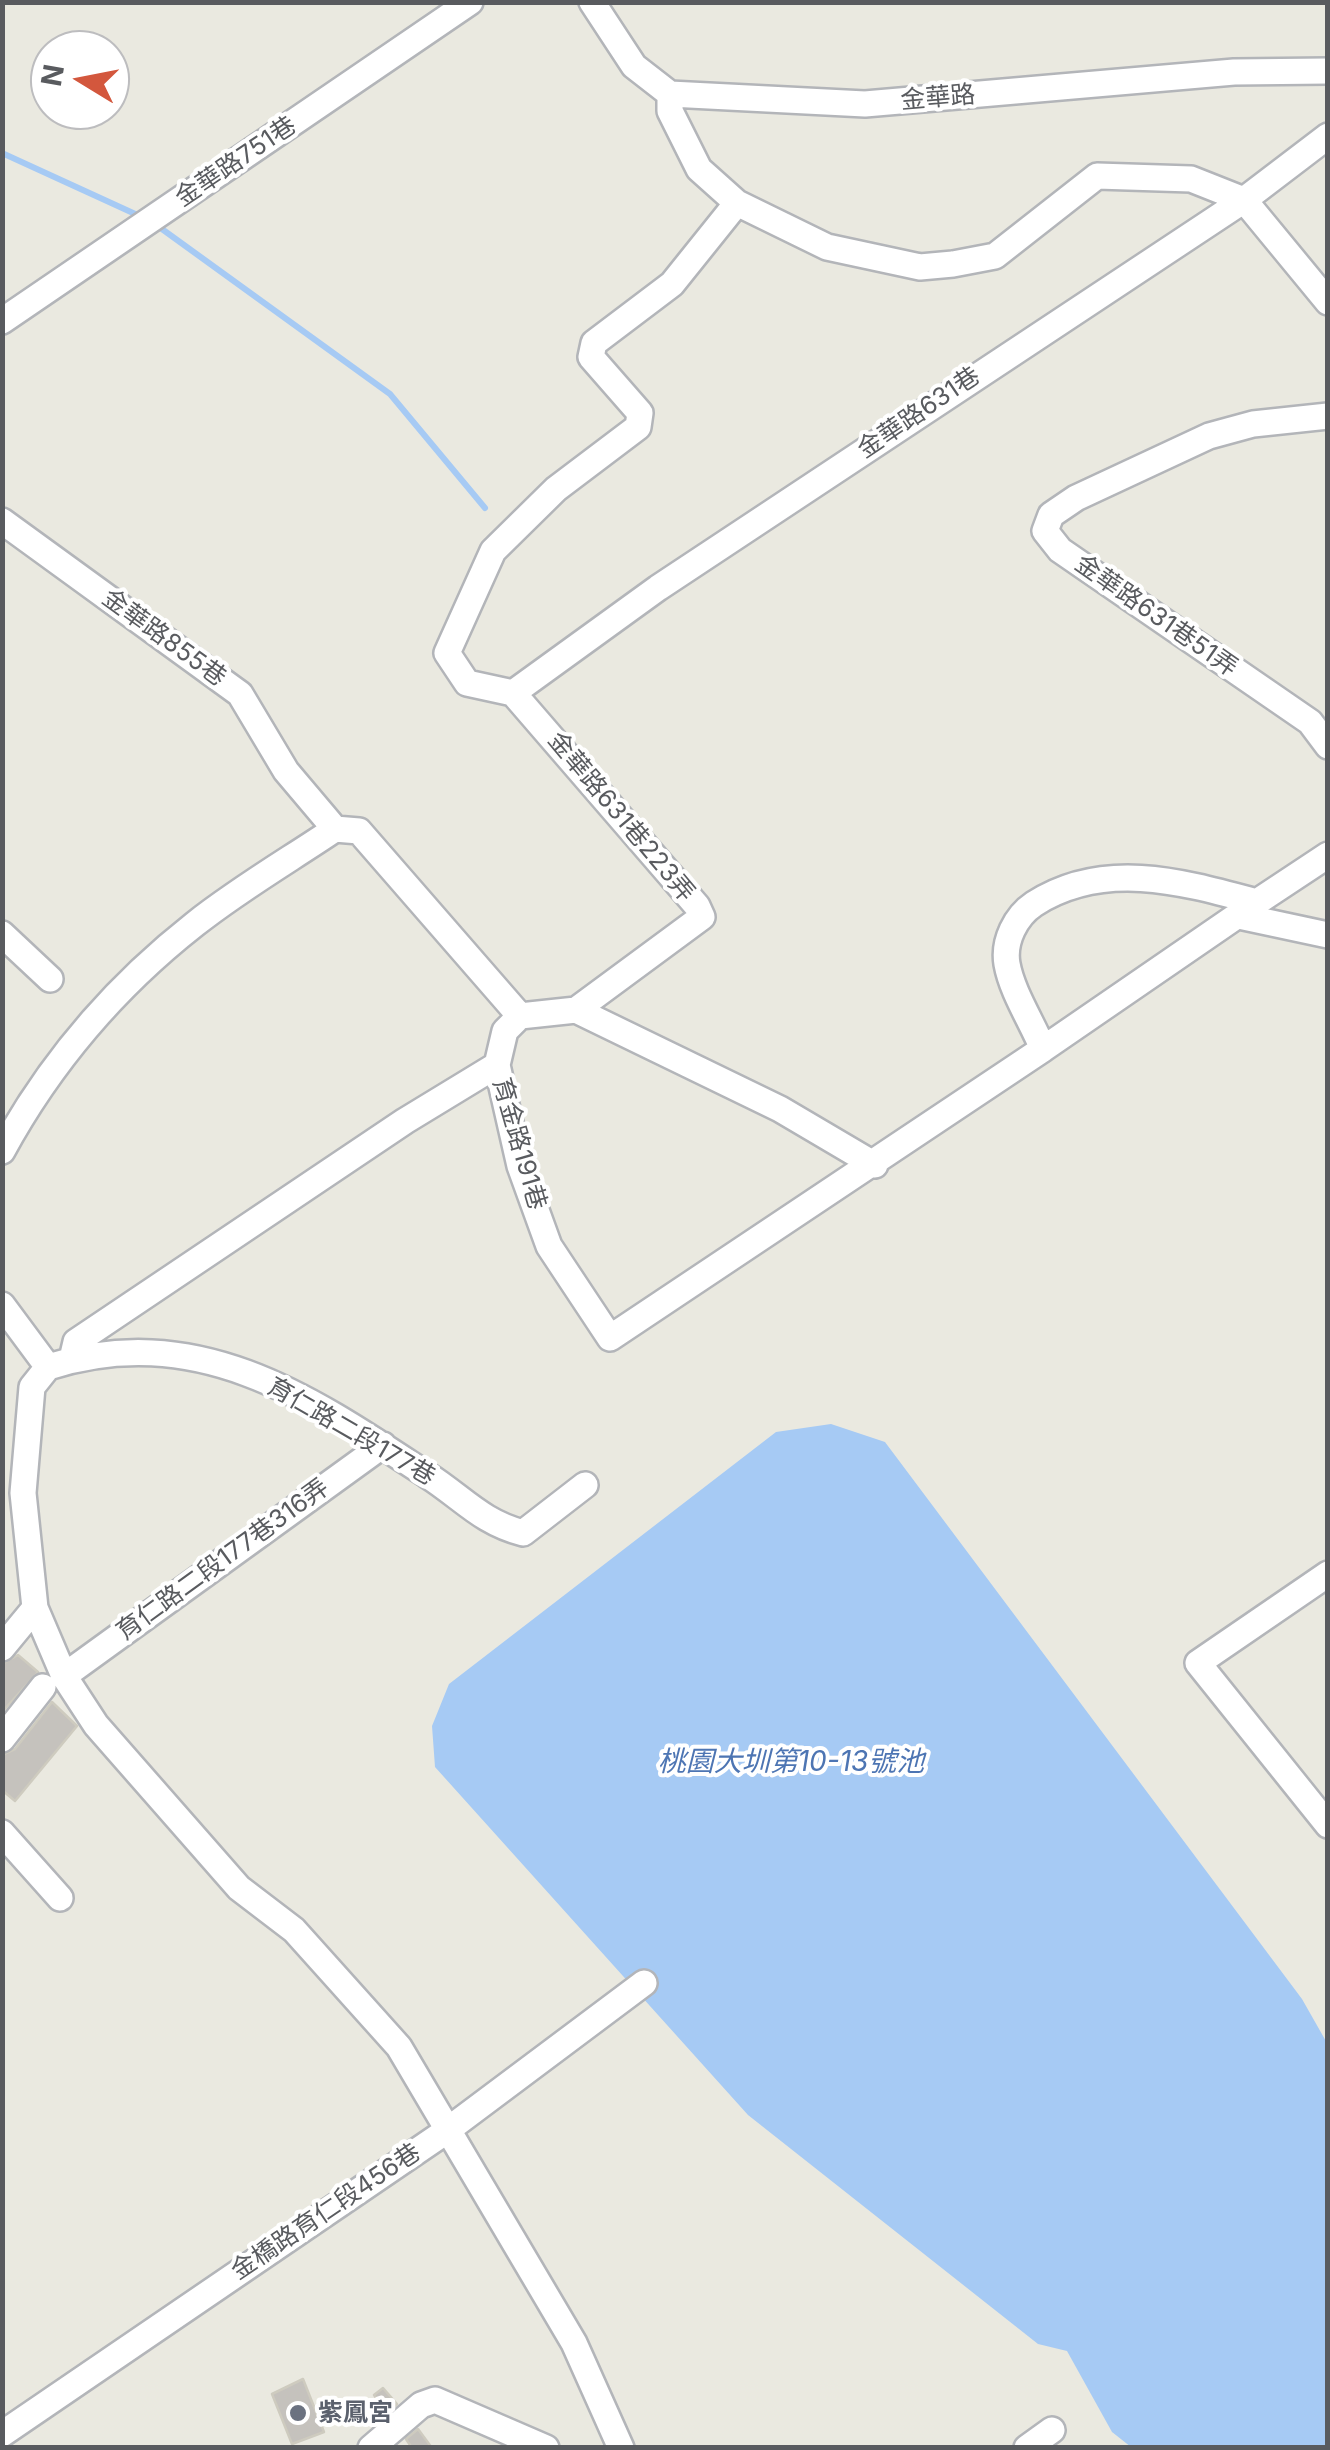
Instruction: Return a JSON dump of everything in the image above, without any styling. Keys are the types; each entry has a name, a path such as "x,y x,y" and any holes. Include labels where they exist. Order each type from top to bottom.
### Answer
{"street":[{"name":"金華路751巷","path":"2,321 470,2"},
{"path":"592,2 634,66 670,94 670,111 699,169 736,203 827,248 920,266 996,256 1097,176 1192,179 1244,200 1328,302"},
{"name":"金華路","path":"670,94 865,104 1234,72 1328,71"},
{"name":"金華路631巷","path":"512,693 658,588 1244,200 1328,136"},
{"path":"512,693 467,683 447,654 493,551 556,489 638,427 640,413 632,400 591,357 594,343 672,284 736,203"},
{"name":"金華路631巷51弄","path":"1328,416 1253,424 1210,436 1076,498 1050,515 1046,531 1060,550 1310,722 1328,746"},
{"name":"金華路855巷","path":"2,520 240,694 286,770 335,829"},
{"name":"金華路631巷223弄","path":"512,693 697,906 702,917 576,1010"},
{"path":"2,1151 32,1097 77,1036 194,924 335,829 359,832 520,1016 576,1010 780,1109 875,1165"},
{"path":"1248,909 1328,855"},
{"path":"1044,1049 1006,962 1011,932 1020,915 1060,889 1118,876 1182,882 1328,936"},
{"name":"育金路191巷","path":"520,1016 505,1031 497,1065 520,1166 550,1246 610,1338 875,1165 1248,909"},
{"path":"2,934 50,979"},
{"path":"497,1065 405,1121 237,1238 76,1342 60,1363 32,1387 22,1493 34,1608 53,1682 96,1725 238,1888 294,1930 399,2047 574,2343 621,2448"},
{"path":"2,1305 60,1363"},
{"name":"育仁路二段177巷","path":"60,1363 162,1350 214,1360 278,1386 382,1445 444,1486 490,1524 523,1533 585,1485"},
{"name":"育仁路二段177巷316弄","path":"2,1738 53,1682 382,1445"},
{"path":"1328,1574 1198,1663 1328,1825"},
{"path":"2,1648 34,1608"},
{"path":"2,1832 60,1898"},
{"name":"金橋路育仁段456巷","path":"2,2434 446,2132 644,1983"},
{"path":"371,2448 420,2406 435,2400 546,2448"},
{"path":"1027,2448 1052,2430"}],"water":[{"name":"桃園大圳第10-13號池","path":"831,1424 885,1442 1302,1999 1327,2043 1327,2447 1131,2447 1112,2432 1067,2351 1038,2344 748,2115 435,1767 432,1726 449,1684 776,1432"}],"building":[{"path":"18,1655 38,1672 2,1712 2,1664"},
{"path":"52,1702 77,1726 15,1801 2,1790 2,1755 15,1749"},
{"name":"紫鳳宮","path":"303,2379 324,2432 292,2444 272,2394"},
{"path":"383,2388 397,2404 387,2413 374,2395"},
{"path":"418,2429 432,2448 412,2448 406,2439"}],"waterway":[{"path":"2,153 144,218"},
{"path":"155,224 390,394 485,508"}],"place":[{"name":"紫鳳宮","path":"298,2413"}]}
